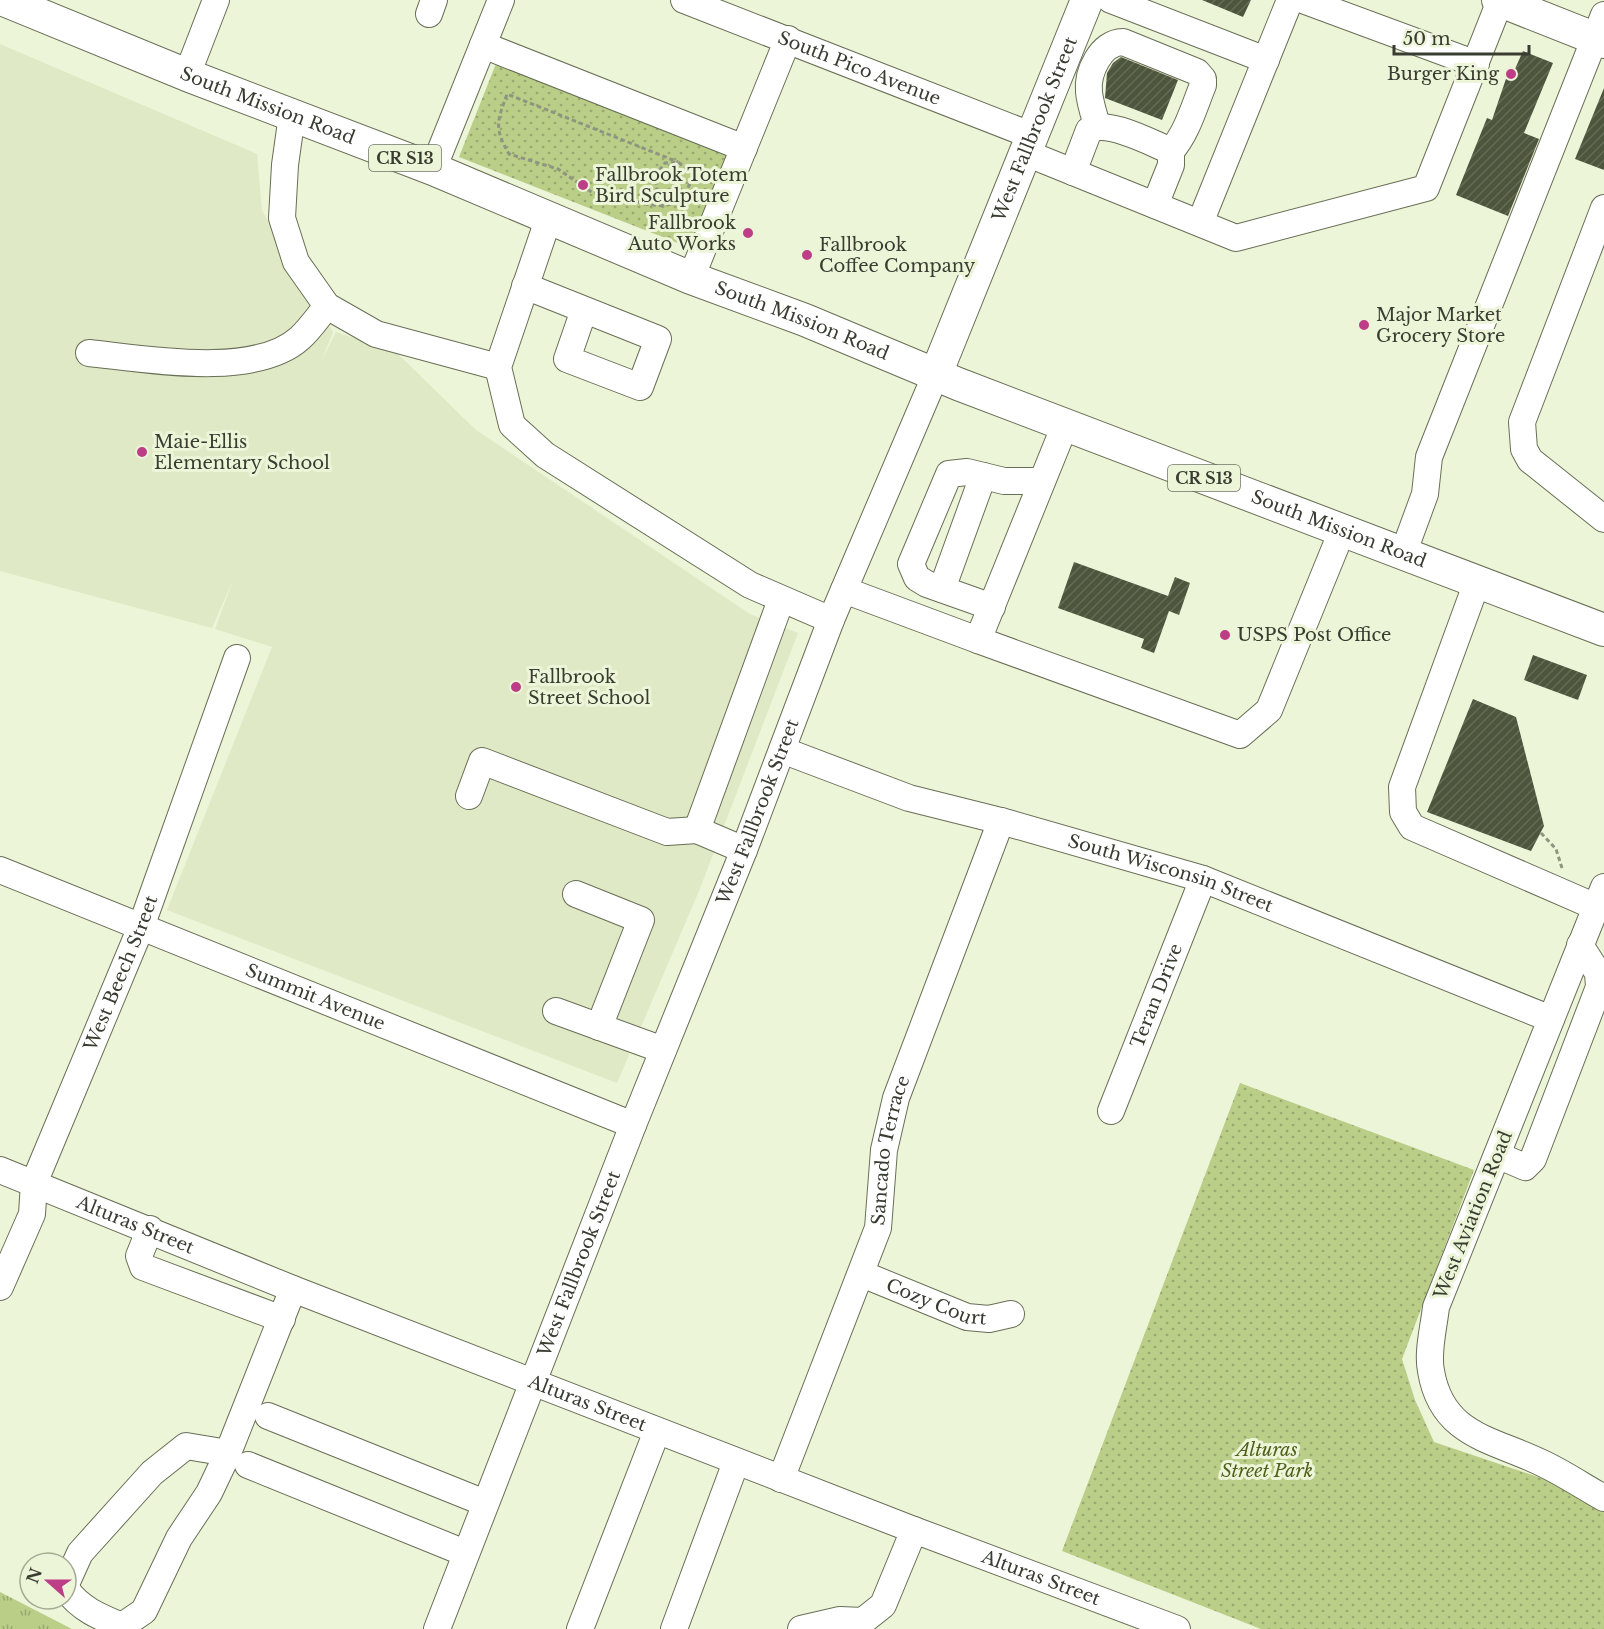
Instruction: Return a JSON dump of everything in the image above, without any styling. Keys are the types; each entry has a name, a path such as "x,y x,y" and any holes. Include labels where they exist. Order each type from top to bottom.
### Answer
{"main road":[{"name":"South Mission Road","path":"4,0 187,75 433,169 691,278 805,320 1065,425 1604,630"},
{"name":"West Fallbrook Street","path":"936,374 1087,0"},
{"path":"1499,1 1539,8 1601,32"}],"street":[{"path":"187,75 216,0"},
{"path":"433,169 501,0"},
{"name":"South Pico Avenue","path":"684,0 788,39 1029,144 1073,172 1236,238 1426,188 1476,64"},
{"path":"1111,0 1266,60"},
{"path":"1200,223 1290,0"},
{"path":"1303,0 1476,64 1499,1"},
{"path":"1403,554 1425,494 1430,457 1601,32"},
{"path":"691,278 788,39"},
{"path":"1097,125 1089,84 1099,57 1112,42 1123,42 1197,72 1203,79 1203,85 1180,141 1171,151 1171,165 1155,205"},
{"path":"483,45 744,147"},
{"path":"292,115 285,165 282,218 296,262 327,306 376,334 498,367"},
{"path":"1073,172 1089,130 1097,125 1171,151"},
{"path":"1604,208 1522,422 1524,449 1530,460 1604,519"},
{"path":"549,217 498,367 512,425 545,455 750,585 831,620"},
{"path":"525,286 584,310"},
{"path":"89,354 214,363 260,359 299,339 327,306"},
{"name":"West Fallbrook Street","path":"437,1629 633,1125 744,849 831,620 936,374"},
{"path":"978,640 1065,425"},
{"path":"992,607 917,578 911,564 949,474 967,472 1004,481 1042,481"},
{"path":"942,589 983,476"},
{"path":"844,590 1240,735 1269,710 1342,531"},
{"path":"1477,582 1402,787 1403,812 1412,827 1600,897"},
{"path":"697,830 782,600"},
{"name":"West Beech Street","path":"0,1287 32,1214 34,1183 141,927 237,658"},
{"name":"South Wisconsin Street","path":"782,750 909,798 1001,821 1203,879 1551,1019"},
{"path":"469,796 482,760 667,832 697,830 744,849"},
{"name":"Sancado Terrace","path":"781,1479 862,1274 878,1227 884,1150 896,1098 1001,821"},
{"name":"Summit Avenue","path":"0,870 633,1125"},
{"name":"Teran Drive","path":"1111,1111 1203,879"},
{"path":"576,894 640,920 599,1027"},
{"name":"West Aviation Road","path":"1600,897 1592,945 1551,1019 1436,1307 1430,1369 1441,1403 1458,1425 1482,1439 1544,1464 1604,1498"},
{"path":"1497,1155 1525,1167 1533,1159 1599,987 1592,945"},
{"path":"556,1011 663,1050"},
{"name":"Alturas Street","path":"0,1170 293,1289 736,1462 1174,1628"},
{"path":"150,1229 139,1256 143,1267 282,1318"},
{"name":"Cozy Court","path":"862,1274 968,1317 989,1319 1011,1314"},
{"path":"78,1603 96,1615 122,1626 144,1611 179,1538 209,1493 238,1459 293,1289"},
{"path":"268,1416 485,1503"},
{"path":"589,1627 657,1431"},
{"path":"78,1558 152,1473 186,1446 238,1459 465,1553"},
{"path":"674,1629 736,1462"},
{"path":"801,1629 840,1620 863,1621 883,1605 914,1530"}],"path":[{"path":"507,94 678,162 694,174 684,197 663,206 643,204 617,192 593,193 558,169 509,154 498,134 498,119 507,94"},
{"path":"663,206 655,183 659,170 665,163 678,162"},
{"path":"1541,833 1556,849 1562,868"}],"shaded area":[{"name":"Fallbrook Street School","path":"0,44 257,154 262,210 333,332 321,362 336,332 396,352 476,430 750,614 798,633 699,891 617,1083 167,910 272,647 215,629 233,580 212,628 0,571"}],"green space":[{"path":"499,56 733,148 693,249 459,157"},
{"name":"Alturas Street Park","path":"1240,1083 1474,1170 1402,1359 1415,1400 1434,1442 1556,1483 1604,1511 1604,1629 1261,1629 1062,1551"},
{"path":"0,1592 18,1601 18,1611 37,1611 72,1629 0,1629"}],"building":[{"path":"1202,0 1251,0 1243,17"},
{"path":"1523,51 1553,63 1524,133 1539,139 1508,216 1456,195 1487,118 1492,120 1510,67 1515,69"},
{"path":"1121,57 1178,80 1162,120 1105,98 1107,73 1113,63"},
{"path":"1604,88 1604,170 1575,159"},
{"path":"1074,562 1168,596 1175,577 1190,583 1179,615 1169,611 1154,653 1141,648 1144,639 1058,608"},
{"path":"1533,655 1587,675 1578,700 1524,680"},
{"path":"1473,699 1516,717 1544,826 1531,851 1427,812"}],"place":[{"name":"Burger King","path":"1511,74"},
{"name":"Fallbrook Totem Bird Sculpture","path":"583,185"},
{"name":"Fallbrook Auto Works","path":"748,233"},
{"name":"Fallbrook Coffee Company","path":"807,255"},
{"name":"Major Market Grocery Store","path":"1364,325"},
{"name":"Maie-Ellis Elementary School","path":"142,452"},
{"name":"USPS Post Office","path":"1225,635"},
{"name":"Fallbrook Street School","path":"516,687"}]}
